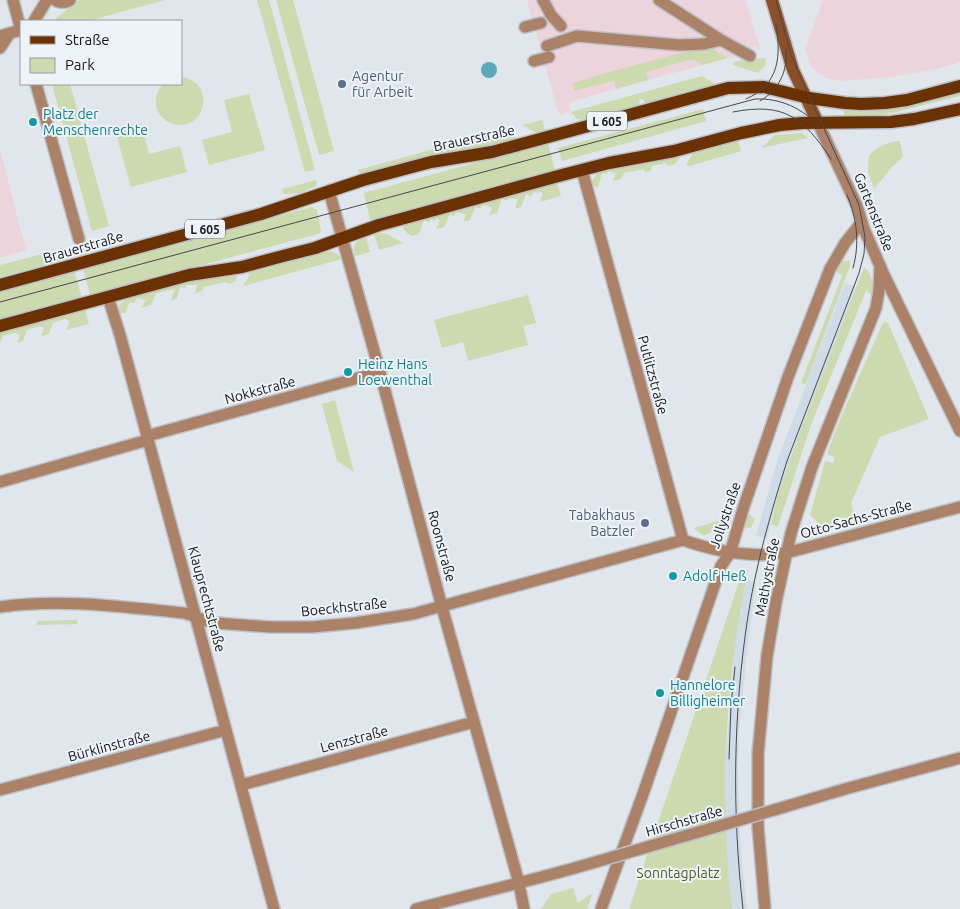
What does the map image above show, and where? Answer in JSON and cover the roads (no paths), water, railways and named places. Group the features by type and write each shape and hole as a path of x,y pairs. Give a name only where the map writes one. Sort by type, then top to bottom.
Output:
{"main road":[{"name":"Brauerstraße","path":"0,285 261,214 363,180 431,162 492,152 728,88 764,87 806,97 849,104 885,103 920,97 960,86"},
{"path":"0,326 189,276 242,266 315,248 379,225 582,170 674,151 752,130 780,125 891,122 960,109"}],"street":[{"path":"0,48 10,33 13,0"},
{"path":"35,20 47,0"},
{"path":"55,0 58,2 70,0"},
{"path":"543,0 551,15 561,26"},
{"path":"659,0 721,40 750,56"},
{"name":"Gartenstraße","path":"772,0 787,52 806,97 853,198 861,223 880,265 960,431"},
{"path":"526,27 541,23"},
{"path":"534,60 577,36 679,45 704,44 721,40"},
{"path":"36,85 79,239"},
{"name":"Putlitzstraße","path":"582,170 683,540"},
{"name":"Roonstraße","path":"329,191 519,883 524,909"},
{"name":"Jollystraße","path":"601,909 643,794 721,566 730,553 788,377 830,269 845,243 861,223"},
{"name":"Mathystraße","path":"765,909 758,827 758,754 767,656 776,602 791,532 814,460 876,308 880,265"},
{"name":"Klauprechtstraße","path":"108,297 148,438 274,909"},
{"name":"Nokkstraße","path":"0,482 380,372"},
{"name":"Otto-Sachs-Straße","path":"730,553 748,555 786,553 960,507"},
{"path":"683,540 705,548 730,553"},
{"name":"Boeckhstraße","path":"0,607 39,604 96,604 184,612 206,622 278,627 312,627 384,619 442,607 683,540"},
{"name":"Lenzstraße","path":"241,785 474,722"},
{"name":"Bürklinstraße","path":"0,790 226,730"},
{"name":"Hirschstraße","path":"416,909 599,861 960,758"}],"water":[{"path":"489,62 497,70 489,78 481,70"}],"tram line":[{"path":"743,909 737,836 736,763 739,689 751,597 764,538 787,461 859,273 864,254 865,237 859,205 798,72 790,52 776,0"},
{"path":"746,99 766,85 776,68 778,58 776,24"},
{"path":"760,101 767,97 781,79 784,72 786,49"},
{"path":"0,302 755,99 782,102 806,114 819,127"},
{"path":"733,112 766,109 779,111 791,116 811,133 831,159"},
{"path":"847,195 853,213 857,240 853,268"},
{"path":"729,759 731,705 735,667"}],"place":[{"name":"Agentur für Arbeit","path":"342,84"},
{"name":"Platz der Menschenrechte","path":"33,122"},
{"name":"Heinz Hans Loewenthal","path":"348,372"},
{"name":"Tabakhaus Batzler","path":"645,523"},
{"name":"Adolf Heß","path":"673,576"},
{"name":"Hannelore Billigheimer","path":"660,693"}],"park label":[{"name":"Sonntagplatz","path":"678,873"}]}
